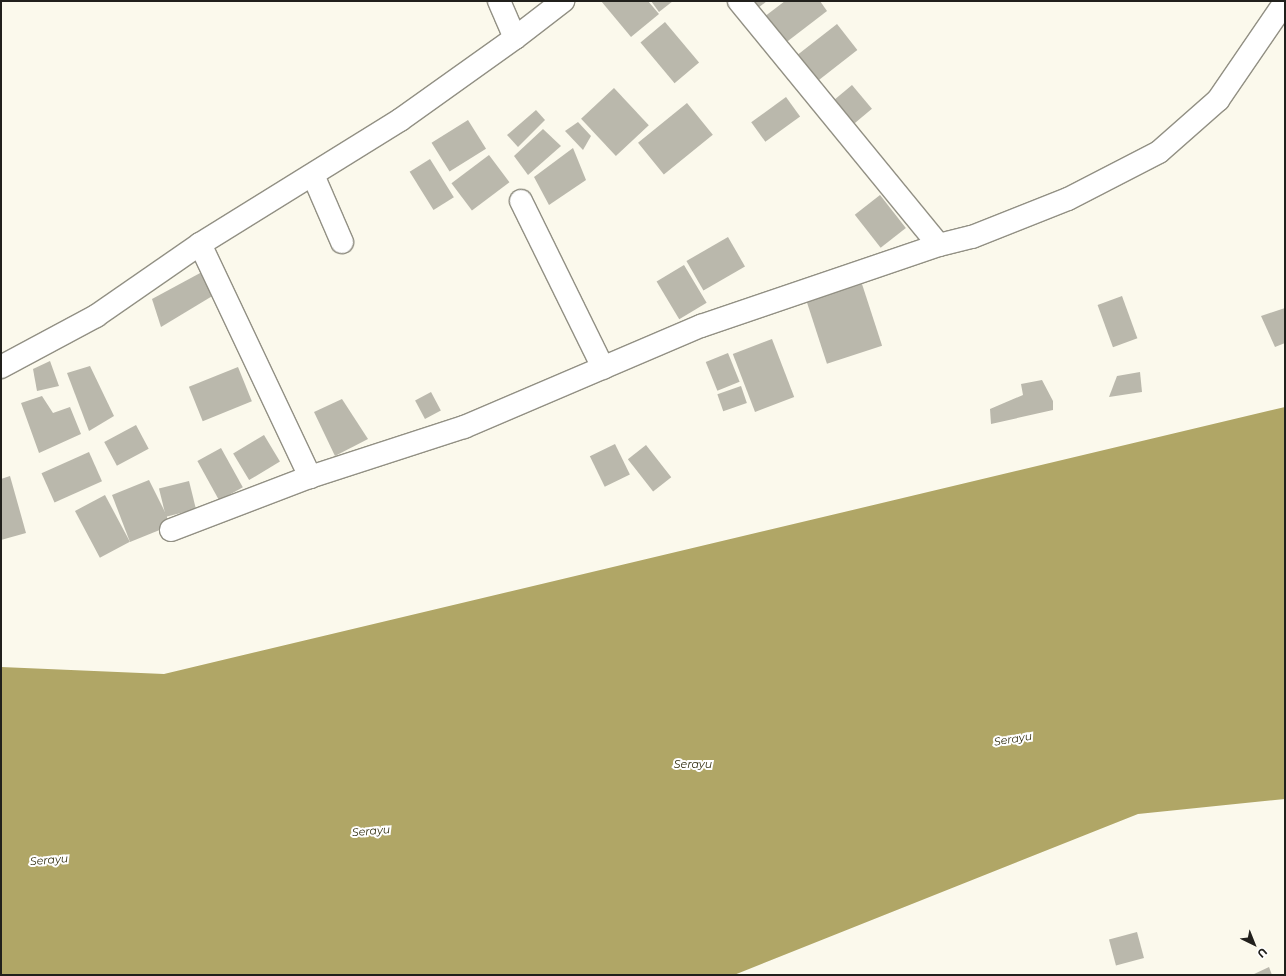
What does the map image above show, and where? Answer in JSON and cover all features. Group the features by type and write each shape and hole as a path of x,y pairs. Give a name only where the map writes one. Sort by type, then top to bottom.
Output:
{"street":[{"path":"500,1 515,38"},
{"path":"1,367 96,316 200,244 400,120 515,38 563,1"},
{"path":"739,1 939,245"},
{"path":"170,530 310,477 464,426 701,326 939,245 972,237 1068,199 1159,152 1218,100 1285,2"},
{"path":"313,175 342,242"},
{"path":"521,201 603,368"},
{"path":"200,244 310,477"}],"water":[{"name":"Serayu","path":"1285,407 1285,799 1138,814 734,975 1,975 1,667 164,674"}],"building":[{"path":"601,1 648,1 659,14 631,37"},
{"path":"651,1 673,1 659,12"},
{"path":"753,1 767,1 758,8"},
{"path":"785,1 820,1 827,11 784,44 764,17"},
{"path":"665,22 699,63 675,83 640,43"},
{"path":"837,24 857,50 815,83 794,57"},
{"path":"852,85 872,109 850,127 831,103"},
{"path":"614,88 649,125 616,156 581,119"},
{"path":"786,97 800,116 765,142 751,122"},
{"path":"687,103 713,135 664,175 638,143"},
{"path":"536,110 545,120 518,147 507,135"},
{"path":"468,120 486,149 450,172 432,143"},
{"path":"578,122 591,136 583,150 565,131"},
{"path":"543,129 561,146 528,175 514,156"},
{"path":"573,148 586,180 549,205 534,177"},
{"path":"489,155 509,182 472,210 451,183"},
{"path":"430,159 454,197 433,210 410,172"},
{"path":"880,195 906,228 881,248 855,215"},
{"path":"728,237 745,266 703,290 686,261"},
{"path":"684,265 707,303 679,319 657,281"},
{"path":"202,272 214,295 161,327 152,299"},
{"path":"862,284 882,346 827,364 807,302"},
{"path":"1122,296 1137,338 1113,347 1098,305"},
{"path":"1285,308 1285,343 1275,347 1261,316"},
{"path":"772,339 794,397 755,412 733,354"},
{"path":"728,353 740,382 717,391 706,362"},
{"path":"50,361 59,386 37,391 33,369"},
{"path":"90,366 114,416 89,431 67,373"},
{"path":"238,367 252,401 203,421 189,387"},
{"path":"1140,372 1142,392 1109,397 1117,376"},
{"path":"1042,380 1053,401 1053,410 991,424 990,409 1023,395 1021,384"},
{"path":"741,386 747,403 723,411 717,394"},
{"path":"431,392 441,411 425,419 415,400"},
{"path":"42,396 53,413 70,407 81,434 39,453 21,403"},
{"path":"342,399 368,439 335,456 314,412"},
{"path":"136,425 149,449 117,466 104,442"},
{"path":"264,435 280,462 249,480 233,454"},
{"path":"615,444 630,475 605,487 590,456"},
{"path":"646,445 671,477 653,491 628,459"},
{"path":"221,448 243,487 219,500 197,461"},
{"path":"89,452 102,481 55,502 41,473"},
{"path":"10,476 26,533 1,540 1,479"},
{"path":"149,480 167,516 167,527 130,542 112,495"},
{"path":"189,481 196,509 166,517 159,488"},
{"path":"105,495 130,542 100,558 75,511"},
{"path":"1137,932 1144,958 1116,966 1109,940"},
{"path":"1269,967 1272,975 1252,975"}]}
